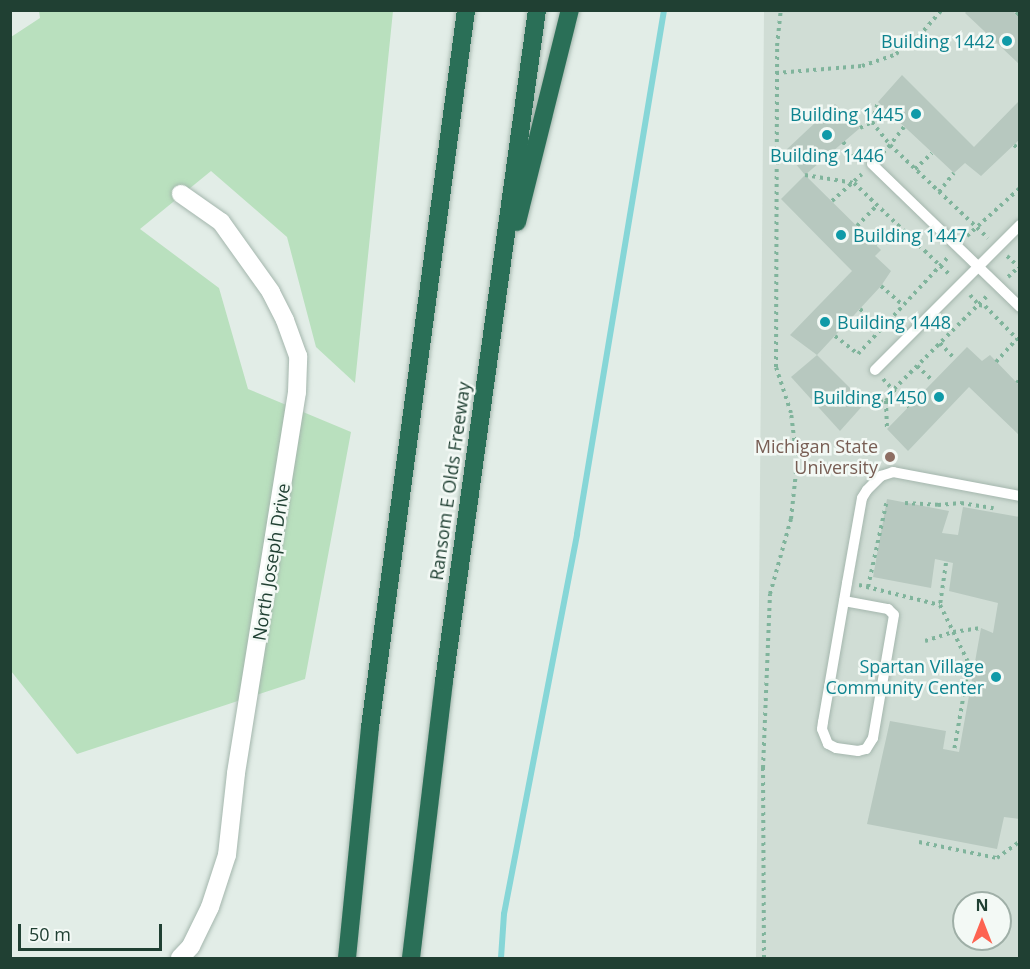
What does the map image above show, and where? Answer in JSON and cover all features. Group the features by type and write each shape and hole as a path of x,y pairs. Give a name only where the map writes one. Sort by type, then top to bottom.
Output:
{"highway":[{"path":"347,958 370,727 466,10"},
{"name":"Ransom E Olds Freeway","path":"411,958 444,681 537,10"},
{"path":"494,314 570,10"}],"street":[{"name":"North Joseph Drive","path":"180,958 191,946 210,907 226,855 297,392 298,356 271,292 221,222 181,194"}],"lane":[{"path":"872,164 1020,307"},
{"path":"874,370 1020,225"},
{"path":"844,601 888,609 894,615 873,738 866,749 858,751 836,748 828,744 822,729 847,583 862,498 881,476 898,472 1020,496"}],"path":[{"path":"764,958 763,758 770,594 791,519 796,463 791,413 776,367 776,73 781,10"},
{"path":"776,73 862,66 896,54 919,36 942,10"},
{"path":"860,128 872,122 878,102"},
{"path":"872,122 890,145 1019,267 894,389 886,401 887,429"},
{"path":"890,145 904,127"},
{"path":"843,142 859,161"},
{"path":"1014,145 1020,150"},
{"path":"915,169 932,153"},
{"path":"939,192 954,173"},
{"path":"805,175 854,183 979,305 985,306 1018,340 996,362"},
{"path":"835,336 858,354 958,245 1020,188"},
{"path":"857,226 877,205"},
{"path":"874,244 898,225"},
{"path":"881,286 904,306"},
{"path":"860,309 883,328"},
{"path":"940,343 955,359"},
{"path":"917,366 933,381"},
{"path":"894,389 909,407"},
{"path":"865,403 886,401"},
{"path":"868,587 887,500"},
{"path":"905,502 938,505 961,503 999,508"},
{"path":"946,563 940,605 969,664 954,751"},
{"path":"847,583 940,605"},
{"path":"925,641 953,632 981,628"},
{"path":"919,842 997,858 1020,841"}],"shaded area":[{"name":"Michigan State University","path":"764,11 1019,11 1019,958 756,958"}],"green space":[{"path":"39,11 393,11 355,383 316,347 287,237 211,171 140,229 219,288 248,389 351,432 305,679 77,754 11,671 11,37 40,18"}],"building":[{"name":"Building 1442","path":"968,10 1012,10 1020,18 1020,65 965,13"},
{"name":"Building 1445","path":"902,75 974,147 1020,100 1020,139 981,176 965,163 954,173 878,102"},
{"name":"Building 1446","path":"835,104 860,128 805,175 785,151"},
{"path":"805,175 881,250 875,256 891,271 881,286 817,355 790,335 852,271 781,199"},
{"name":"Building 1450","path":"967,347 982,361 990,355 1020,386 1020,436 969,387 908,451 887,429"},
{"path":"817,355 865,403 840,431 791,377"},
{"name":"Spartan Village Community Center","path":"887,499 949,511 942,533 958,535 963,507 1020,517 1020,819 1004,817 997,849 867,824 890,721 946,731 943,749 959,752 981,628 993,633 998,603 949,591 953,563 935,559 931,588 873,577"}],"waterway":[{"path":"501,958 504,914 577,534 664,10"}],"place":[{"name":"Building 1442","path":"1007,41"},
{"name":"Building 1445","path":"916,114"},
{"name":"Building 1446","path":"827,135"},
{"name":"Building 1447","path":"841,235"},
{"name":"Building 1448","path":"825,322"},
{"name":"Building 1450","path":"939,397"},
{"name":"Michigan State University","path":"890,457"},
{"name":"Spartan Village Community Center","path":"996,677"}]}
